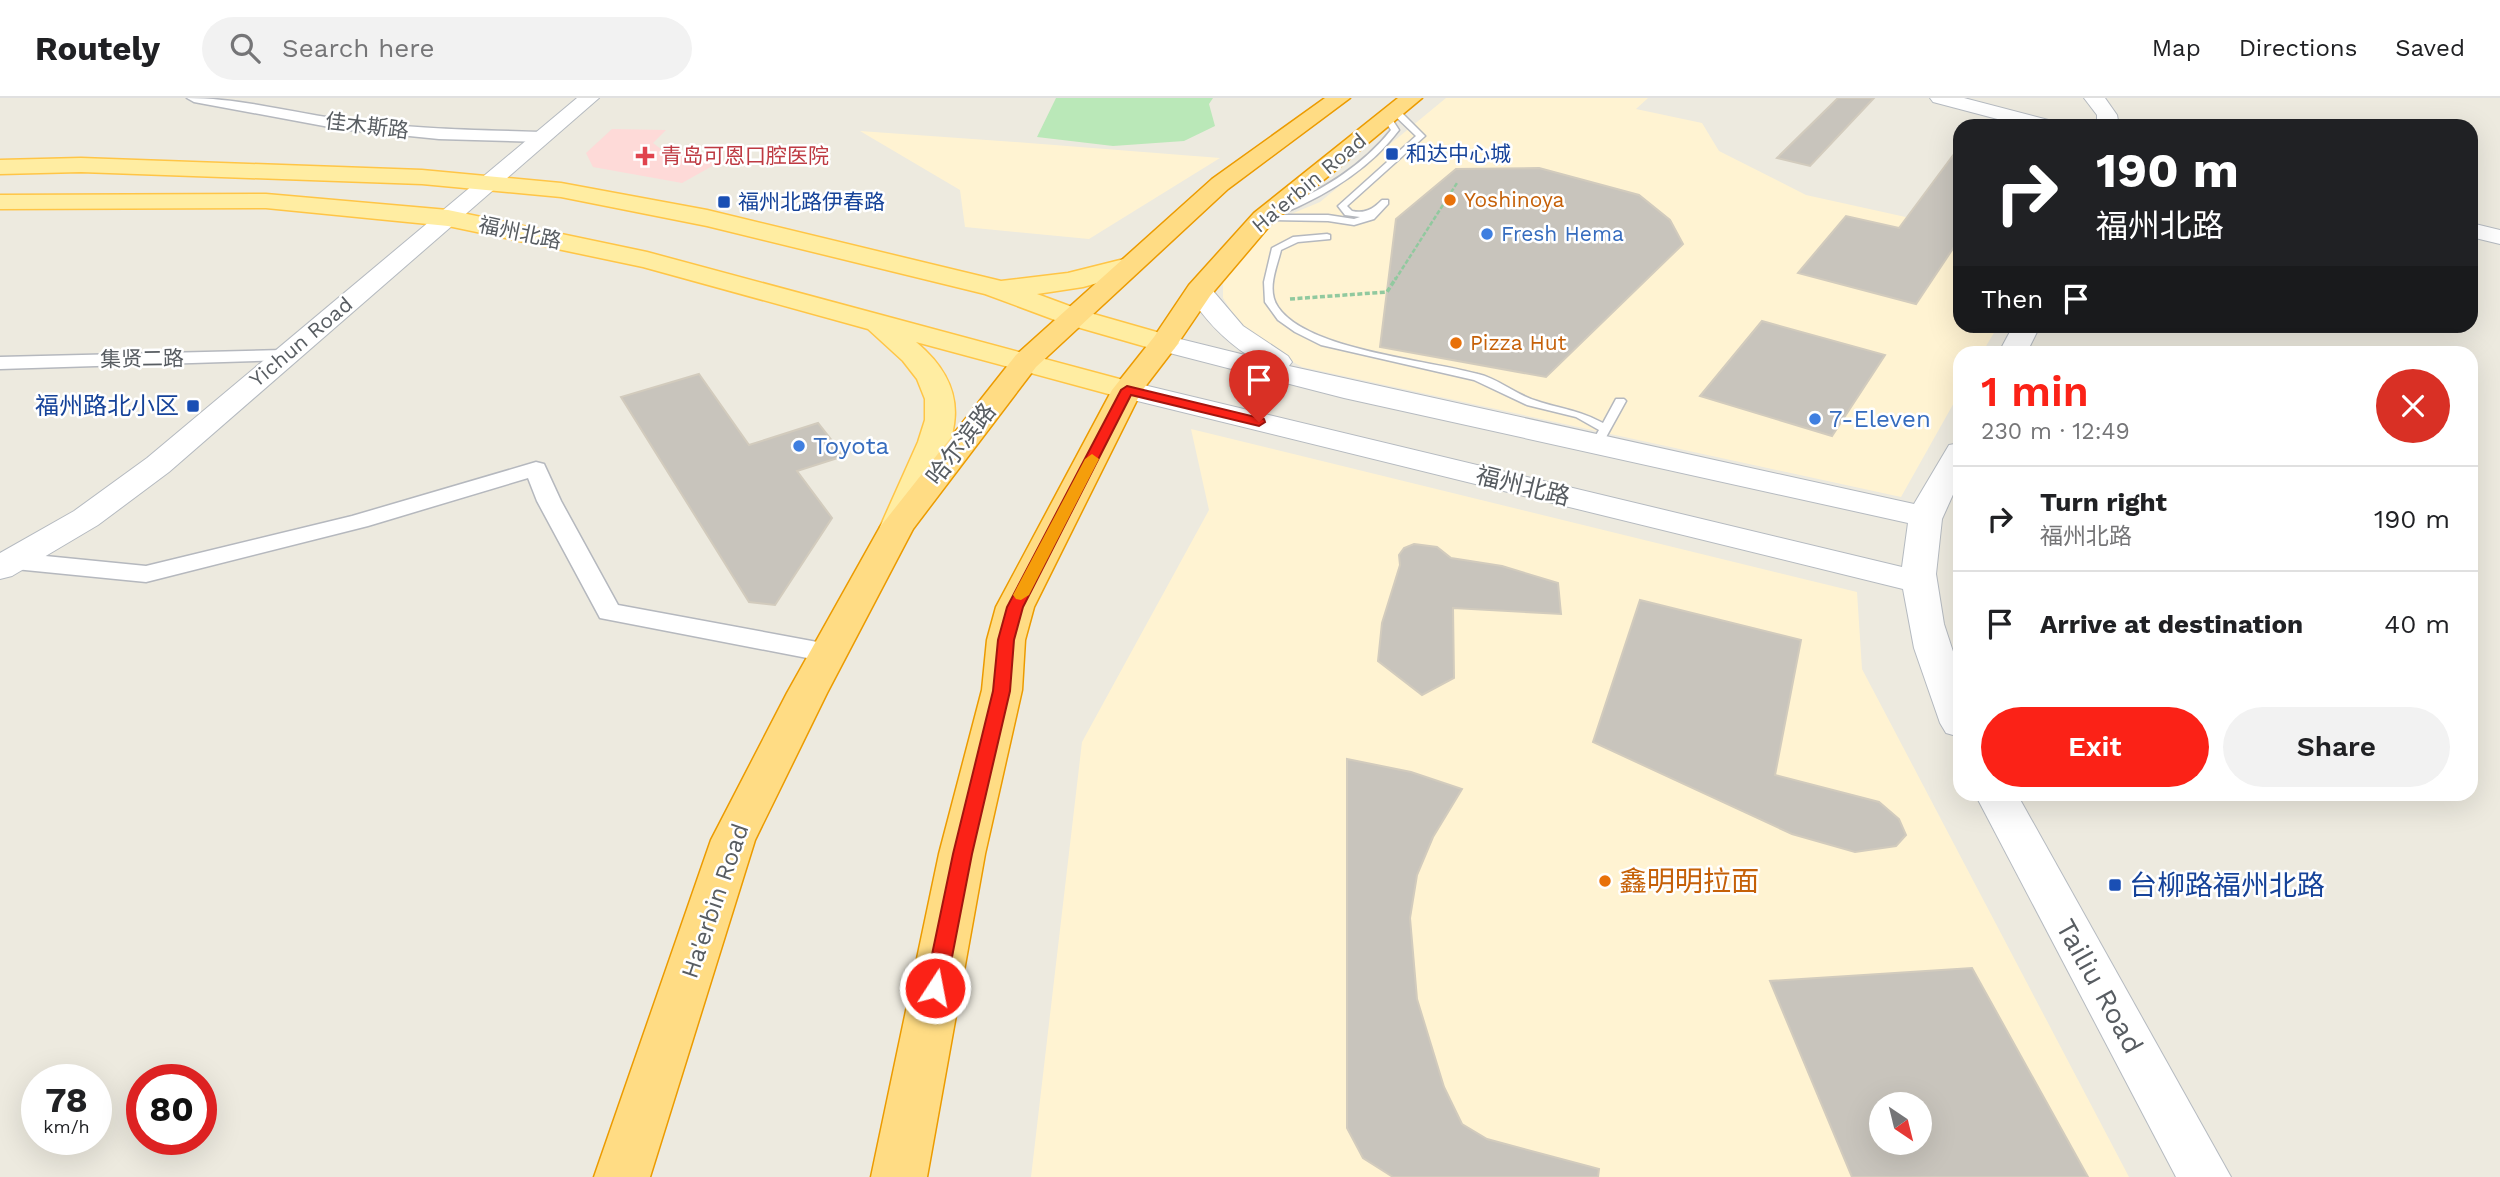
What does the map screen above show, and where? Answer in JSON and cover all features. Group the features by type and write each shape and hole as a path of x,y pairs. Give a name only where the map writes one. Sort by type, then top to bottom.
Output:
{"highway":[{"name":"Ha'erbin Road","path":"1073,317 1220,184 1339,98"},
{"name":"Ha'erbin Road","path":"1127,390 1164,343 1199,291 1263,218 1398,109"},
{"name":"哈尔滨路","path":"897,527 1026,361 1073,317"},
{"path":"899,1177 962,854 1002,691 1006,640 1015,607 1127,390"},
{"name":"Ha'erbin Road","path":"622,1177 733,840 828,653 897,527"}],"main road":[{"name":"福州北路","path":"0,166 80,164 422,177 561,190 707,218 994,288"},
{"name":"福州北路","path":"0,202 266,201 448,218 647,260 1127,390"},
{"path":"994,288 1038,287 1091,278 1128,266"},
{"path":"994,288 1073,317 1164,343"},
{"path":"875,322 912,350 931,373 941,393 943,412 936,438 911,487 897,527"}],"street":[{"name":"佳木斯路","path":"194,98 340,124 396,130 542,137"},
{"path":"246,108 287,98"},
{"name":"Yichun Road","path":"8,565 86,518 158,465 486,183 590,98"},
{"path":"1941,98 2022,119"},
{"path":"2094,98 2107,119"},
{"path":"2478,232 2500,237"},
{"path":"1199,291 1215,315 1247,343 1280,364 1343,389"},
{"path":"1164,343 1343,389 1601,437 1926,517"},
{"name":"集贤二路","path":"0,363 283,356"},
{"name":"福州北路","path":"1127,390 1918,582"},
{"path":"1953,465 1926,517 1918,582 1924,628 1953,705"},
{"path":"8,565 146,574 360,521 536,469 549,501 609,612 828,653"},
{"name":"Tailiu Road","path":"2000,801 2204,1177"}],"lane":[{"path":"1376,211 1351,215 1345,212 1342,206 1422,136 1398,109"},
{"path":"1263,218 1328,218 1354,222 1365,220 1385,202"},
{"path":"1327,237 1296,239 1277,248 1267,292 1269,300 1279,315 1304,333 1325,343 1478,377 1531,402 1580,415 1601,437 1620,401"}],"path":[{"path":"1269,300 1387,292 1457,183"}],"shaded area":[{"name":"和达中心城","path":"1446,98 1648,98 1636,109 1702,123 1719,151 1806,195 1953,227 1953,333 1994,333 1986,346 1953,346 1953,404 1901,497 1302,367 1248,337 1223,298 1223,273 1260,227 1320,202"},
{"name":"青岛可恩口腔医院","path":"612,129 666,130 653,143 661,149 723,160 682,183 593,167 586,153"},
{"path":"860,131 1220,158 1089,239 965,227 960,190"},
{"path":"1191,429 1857,592 1862,669 2129,1177 1031,1177 1082,742 1209,510"}],"green space":[{"path":"1056,98 1213,98 1209,104 1215,126 1184,141 1113,146 1037,137"}],"building":[{"path":"1838,98 1874,98 1810,166 1777,158"},
{"path":"1953,155 1953,248 1916,304 1798,273 1846,216 1899,228"},
{"path":"1539,168 1639,195 1670,220 1683,244 1546,377 1380,347 1396,219 1456,169"},
{"path":"1762,321 1885,355 1832,436 1700,396"},
{"path":"699,374 749,445 818,423 844,456 797,471 832,518 775,605 749,602 621,397"},
{"path":"1414,544 1437,547 1451,558 1502,566 1558,583 1561,614 1453,608 1454,678 1422,695 1378,661 1382,623 1400,565 1399,555 1404,548"},
{"path":"1640,600 1801,640 1775,775 1879,802 1899,819 1906,835 1896,846 1855,852 1792,834 1593,742"},
{"path":"1347,759 1411,772 1462,789 1433,837 1417,875 1410,918 1417,999 1444,1087 1462,1124 1487,1139 1599,1169 1598,1177 1393,1177 1363,1158 1347,1128"},
{"path":"1972,968 2088,1177 1852,1177 1770,981"}],"slow traffic":[{"path":"1021,595 1092,459"}],"place":[{"name":"和达中心城","path":"1392,154"},
{"name":"青岛可恩口腔医院","path":"645,156"},
{"name":"Yoshinoya","path":"1450,200"},
{"name":"福州北路伊春路","path":"724,202"},
{"name":"Fresh Hema","path":"1487,234"},
{"name":"Pizza Hut","path":"1456,343"},
{"name":"福州路北小区","path":"193,406"},
{"name":"7-Eleven","path":"1815,419"},
{"name":"Toyota","path":"799,446"},
{"name":"鑫明明拉面","path":"1605,881"},
{"name":"台柳路福州北路","path":"2115,885"}],"route":[{"path":"935,988 962,854 1002,691 1006,640 1015,607 1127,390 1259,422"}]}
